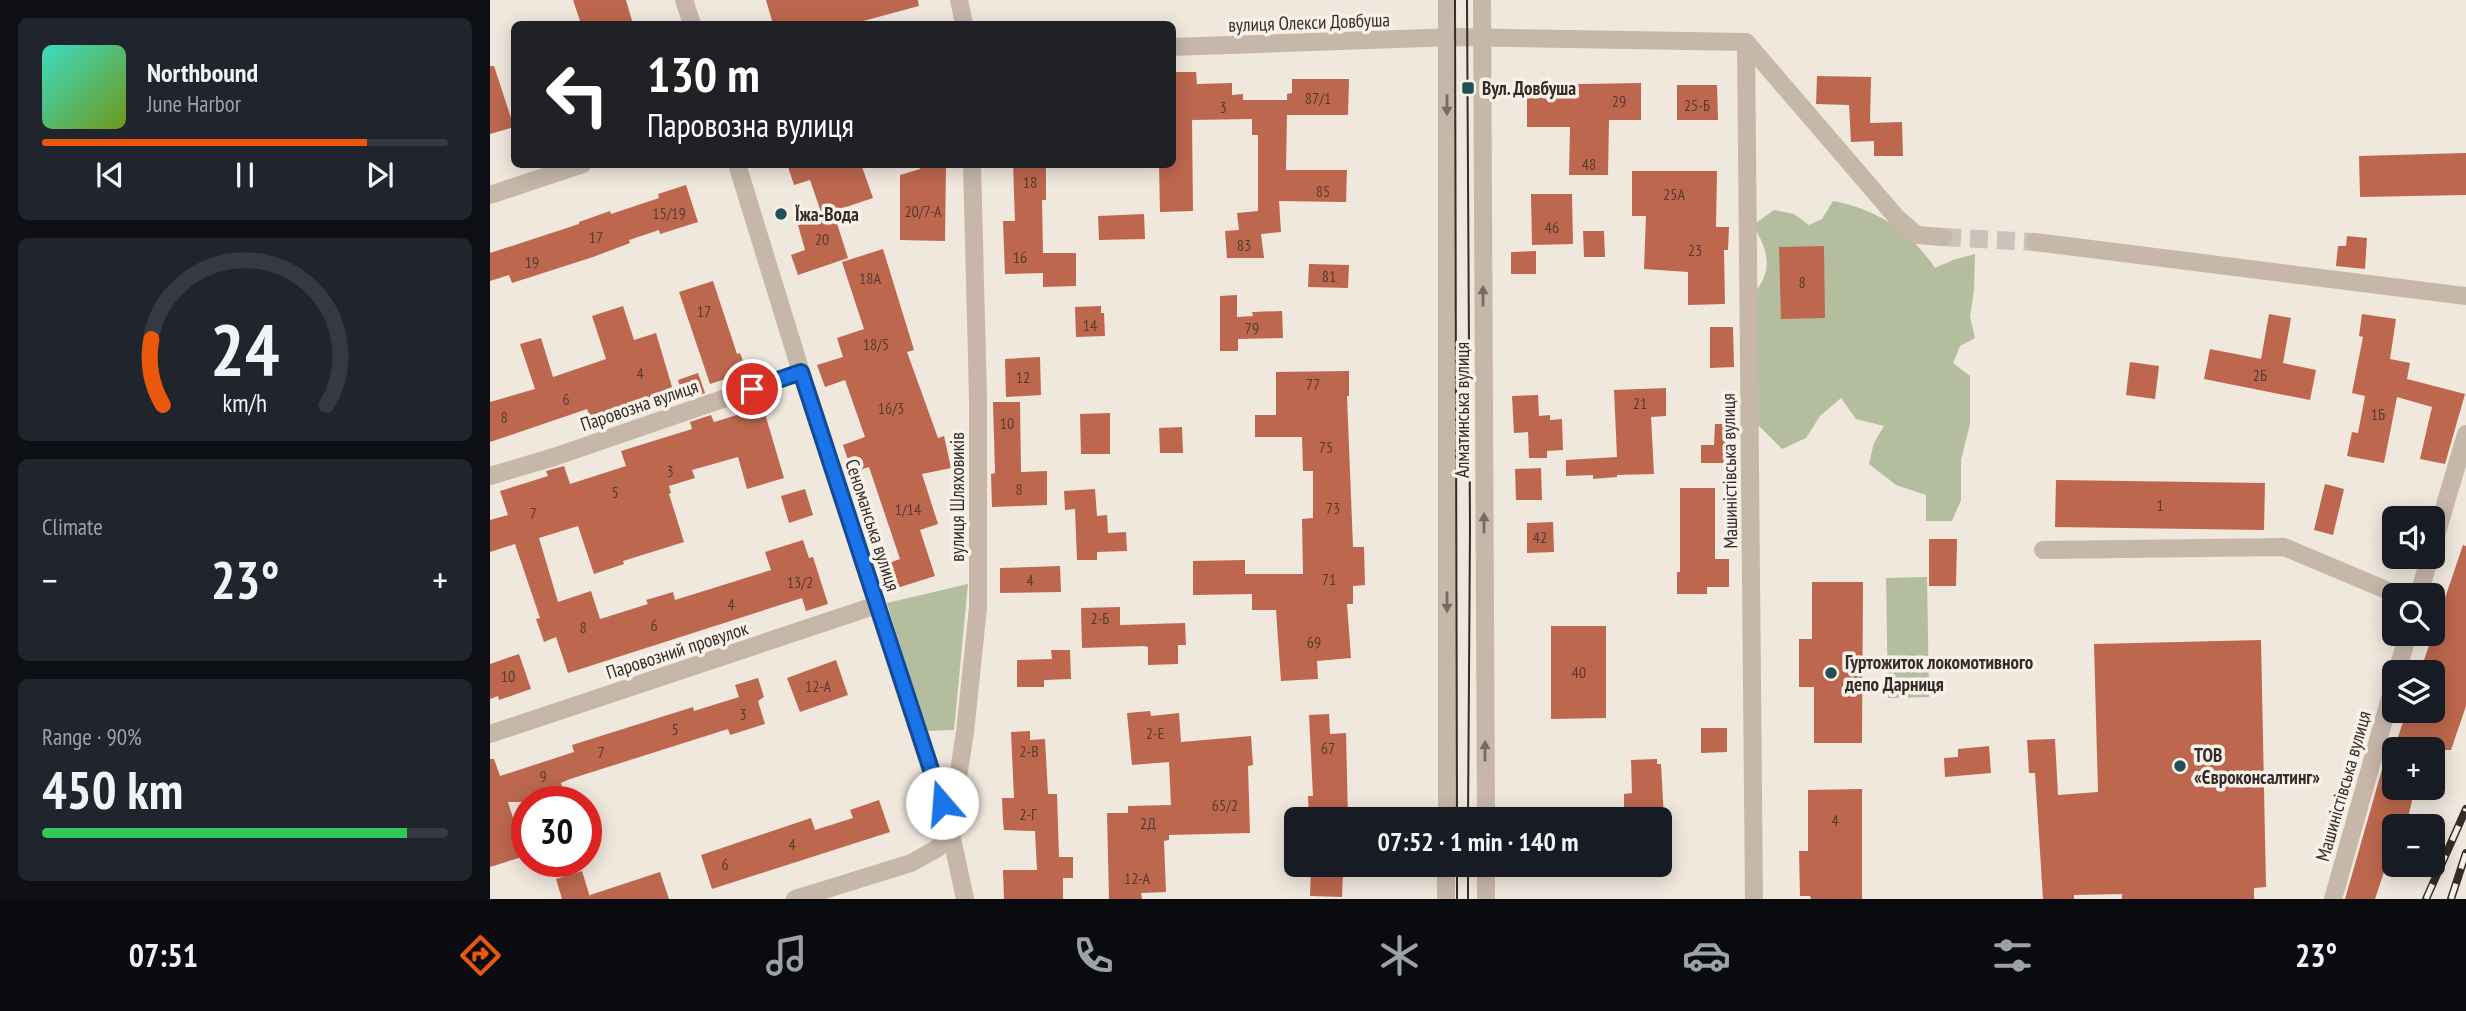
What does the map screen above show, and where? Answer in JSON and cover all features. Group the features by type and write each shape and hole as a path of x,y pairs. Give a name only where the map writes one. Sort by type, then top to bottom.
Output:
{"street":[{"path":"684,0 691,21"},
{"path":"959,0 963,21"},
{"name":"Алматинська вулиця","path":"1447,0 1447,807"},
{"name":"Алматинська вулиця","path":"1482,0 1486,807"},
{"name":"вулиця Олекси Довбуша","path":"1176,47 1447,37 1746,42"},
{"path":"1746,42 1898,219 1917,234 1943,237"},
{"name":"Машиністівська вулиця","path":"1746,42 1754,899"},
{"path":"490,195 571,168"},
{"name":"Сеноманська вулиця","path":"738,168 801,372 950,828 965,899"},
{"name":"вулиця Шляховиків","path":"950,828 965,732 978,608 978,398 972,168"},
{"path":"2035,242 2466,296"},
{"name":"Паровозна вулиця","path":"490,476 554,457 801,372"},
{"path":"2445,506 2466,435"},
{"path":"2043,550 2284,547 2382,588"},
{"name":"Паровозний провулок","path":"490,734 877,605"},
{"name":"Машиністівська вулиця","path":"2333,899 2383,723"},
{"path":"795,899 911,863 938,848 950,828"},
{"path":"1446,877 1446,899"},
{"path":"1486,877 1486,899"}],"green space":[{"path":"1833,201 1864,210 1891,224 1915,243 1935,268 1975,254 1970,317 1975,338 1960,346 1953,363 1970,376 1970,424 1961,460 1961,500 1952,521 1926,521 1926,495 1896,485 1869,464 1874,443 1884,426 1856,419 1841,398 1820,416 1806,438 1782,449 1757,424 1756,291 1767,266 1765,250 1753,225 1774,210 1794,214 1809,225 1822,219"},
{"path":"1927,577 1929,697 1888,698 1886,578"},
{"path":"968,584 954,730 926,731 887,603"}],"building":[{"path":"573,0 626,0 632,21 580,21"},
{"path":"766,0 918,0 919,6 863,21 772,21"},
{"path":"490,66 494,66 511,118 511,128 490,134"},
{"path":"1176,72 1196,72 1197,84 1232,83 1232,95 1243,94 1243,100 1287,100 1287,94 1292,93 1292,79 1349,79 1348,115 1287,113 1286,170 1347,170 1346,202 1279,201 1281,232 1261,234 1264,258 1227,258 1225,231 1239,230 1237,213 1258,211 1258,135 1252,135 1252,119 1192,120 1193,211 1160,212 1159,168 1176,168"},
{"path":"1817,76 1871,77 1870,123 1902,122 1903,156 1874,156 1874,141 1851,142 1849,105 1816,104"},
{"path":"1641,83 1641,120 1609,120 1608,175 1569,175 1570,127 1527,127 1527,85"},
{"path":"1677,85 1717,85 1718,120 1677,120"},
{"path":"2466,153 2466,195 2360,197 2359,156"},
{"path":"788,168 862,168 873,198 822,215 810,180 794,185"},
{"path":"946,168 945,241 900,240 900,175 920,169"},
{"path":"1013,168 1046,168 1046,200 1042,200 1043,253 1076,253 1076,286 1043,287 1043,273 1005,274 1003,221 1015,221"},
{"path":"1632,171 1717,171 1716,227 1729,227 1728,250 1724,250 1725,304 1688,305 1688,272 1644,269 1646,216 1632,216"},
{"path":"686,185 698,222 660,234 659,230 629,240 630,243 593,257 512,283 509,275 490,281 490,253 610,211 611,214 659,198 658,194"},
{"path":"1531,194 1572,194 1573,244 1532,245"},
{"path":"834,214 848,258 798,275 791,255 805,250 798,225"},
{"path":"1144,214 1145,239 1099,240 1098,216"},
{"path":"1583,231 1604,231 1605,257 1584,257"},
{"path":"2347,236 2367,238 2365,269 2336,266 2338,246 2346,246"},
{"path":"1824,246 1825,318 1781,319 1779,247"},
{"path":"883,249 914,350 907,352 938,438 944,436 951,468 922,474 938,524 920,530 935,576 897,588 889,563 900,559 869,467 852,472 843,445 865,437 845,380 825,387 817,365 843,357 837,338 864,329 842,262"},
{"path":"1536,251 1536,274 1511,274 1511,252"},
{"path":"1309,264 1349,265 1348,288 1308,287"},
{"path":"713,281 737,354 740,353 747,372 710,384 679,292"},
{"path":"1237,295 1237,317 1253,316 1252,312 1282,311 1283,338 1238,339 1238,351 1220,351 1220,296"},
{"path":"623,306 634,340 656,333 675,397 592,423 587,409 490,442 490,402 535,389 520,344 541,338 553,377 606,359 592,316"},
{"path":"1101,306 1105,336 1076,337 1075,307"},
{"path":"2269,314 2291,318 2283,363 2316,370 2310,400 2204,379 2210,349 2261,359"},
{"path":"2362,314 2396,319 2390,359 2410,363 2407,379 2465,394 2445,464 2420,459 2432,407 2397,397 2384,463 2347,456 2352,432 2358,433 2365,396 2352,393 2363,337 2359,336"},
{"path":"1710,327 1733,327 1734,367 1710,368"},
{"path":"1040,357 1041,395 1006,397 1005,359"},
{"path":"2130,362 2159,366 2155,399 2126,395"},
{"path":"1349,371 1347,396 1353,547 1364,547 1365,585 1353,586 1353,604 1347,604 1351,658 1317,661 1318,679 1281,681 1276,610 1252,610 1252,594 1193,595 1193,561 1245,560 1245,574 1303,574 1302,519 1313,518 1313,471 1303,471 1302,437 1255,437 1255,415 1276,415 1276,372"},
{"path":"698,373 705,393 684,400 678,380"},
{"path":"1666,388 1666,416 1651,417 1654,474 1593,479 1593,475 1566,476 1566,460 1617,457 1614,390"},
{"path":"1538,395 1539,416 1550,415 1550,420 1562,419 1563,450 1547,451 1547,458 1529,458 1528,432 1514,433 1512,396"},
{"path":"993,402 1020,402 1021,472 1047,471 1047,505 992,507 991,474 995,473"},
{"path":"763,407 784,478 747,489 738,457 692,470 695,478 669,486 684,542 623,561 624,564 594,574 578,526 539,538 558,602 591,591 600,619 648,604 646,600 673,592 675,600 771,570 765,552 803,540 809,558 813,557 828,604 806,611 802,598 568,673 556,637 544,642 536,619 540,618 515,544 490,552 490,520 508,515 500,491 548,476 546,471 564,466 570,484 626,466 621,451 692,429 690,422 711,415 714,422"},
{"path":"1110,413 1110,454 1081,454 1080,414"},
{"path":"1715,424 1735,424 1735,463 1701,463 1701,445 1714,445"},
{"path":"1182,427 1183,453 1160,453 1159,428"},
{"path":"1541,468 1542,500 1516,500 1515,469"},
{"path":"2056,480 2265,483 2264,530 2055,527"},
{"path":"2325,484 2344,489 2333,535 2314,530"},
{"path":"1680,488 1715,488 1715,559 1729,559 1729,587 1707,587 1707,594 1677,594 1677,572 1680,572"},
{"path":"805,489 813,515 789,523 781,496"},
{"path":"1095,489 1097,516 1107,515 1108,533 1126,532 1127,551 1097,552 1097,560 1077,560 1075,509 1065,510 1064,491"},
{"path":"1553,522 1554,552 1527,553 1527,523"},
{"path":"1929,539 1957,539 1956,586 1929,586"},
{"path":"2463,545 2466,546 2466,706 2451,750 2445,750 2445,737 2398,737 2403,723 2445,723 2445,660 2424,660 2429,646 2445,646 2445,598"},
{"path":"1060,566 1061,592 1000,593 1000,568"},
{"name":"Гуртожиток локомотивного депо Дарниця","path":"1812,582 1863,582 1862,743 1814,743 1814,687 1799,687 1799,639 1812,639"},
{"path":"1120,607 1120,625 1185,623 1186,645 1178,645 1178,664 1148,665 1148,647 1144,646 1082,648 1081,608"},
{"path":"1551,626 1606,626 1606,718 1551,719"},
{"name":"ТОВ «Євроконсалтинг»","path":"2261,640 2266,887 2254,888 2254,899 2122,899 2122,894 2043,899 2035,773 2029,773 2027,740 2055,739 2058,795 2098,792 2094,644"},
{"path":"1051,650 1070,650 1071,679 1044,680 1044,687 1017,687 1017,660 1052,659"},
{"path":"519,654 531,689 499,700 498,696 490,699 490,664"},
{"path":"836,660 848,695 800,712 787,678"},
{"path":"758,678 764,697 758,701 765,724 730,735 728,729 570,779 561,783 562,786 511,786 511,802 508,802 511,812 511,860 490,867 490,759 494,759 500,776 574,752 572,745 693,707 694,711 739,697 735,685"},
{"path":"1150,711 1151,716 1179,713 1181,742 1251,736 1253,765 1248,766 1250,833 1169,835 1169,840 1164,841 1166,892 1141,893 1142,899 1109,899 1107,813 1128,813 1128,806 1171,805 1169,762 1132,765 1127,713"},
{"path":"1329,714 1330,734 1346,733 1348,807 1308,807 1308,796 1313,796 1309,715"},
{"path":"1701,728 1727,728 1727,752 1701,753"},
{"path":"1030,731 1030,740 1045,739 1048,794 1057,794 1059,857 1073,857 1073,878 1063,878 1063,899 1004,899 1003,870 1037,870 1035,831 1004,830 1003,821 1002,798 1014,798 1011,732"},
{"path":"1989,746 1991,773 1945,777 1944,758 1958,757 1958,749"},
{"path":"1657,759 1657,764 1661,764 1663,807 1624,807 1624,794 1632,793 1631,760"},
{"path":"2382,770 2382,800 2412,800 2409,814 2382,814 2382,877 2375,899 2345,899"},
{"path":"1862,789 1862,899 1811,899 1810,896 1800,896 1799,851 1808,851 1808,790"},
{"path":"879,800 890,832 712,889 701,855 811,818 815,830 853,818 850,810"},
{"path":"660,872 669,899 562,899 556,879 584,877 590,897"},
{"path":"1311,877 1343,877 1342,897 1310,896"}],"tunnel":[{"path":"1943,237 2035,242"}],"tram line":[{"path":"1455,0 1457,807"},
{"path":"1467,0 1470,528 1468,807"},
{"path":"1457,877 1457,899"},
{"path":"1468,877 1468,899"}],"railway":[{"path":"2426,899 2466,809"},
{"path":"2451,899 2466,853"}],"place":[{"name":"Вул. Довбуша","path":"1468,88"},
{"name":"Їжа-Вода","path":"781,214"},
{"name":"Гуртожиток локомотивного депо Дарниця","path":"1831,673"},
{"name":"ТОВ «Євроконсалтинг»","path":"2180,766"}],"route":[{"path":"752,389 801,372 942,803"}]}
